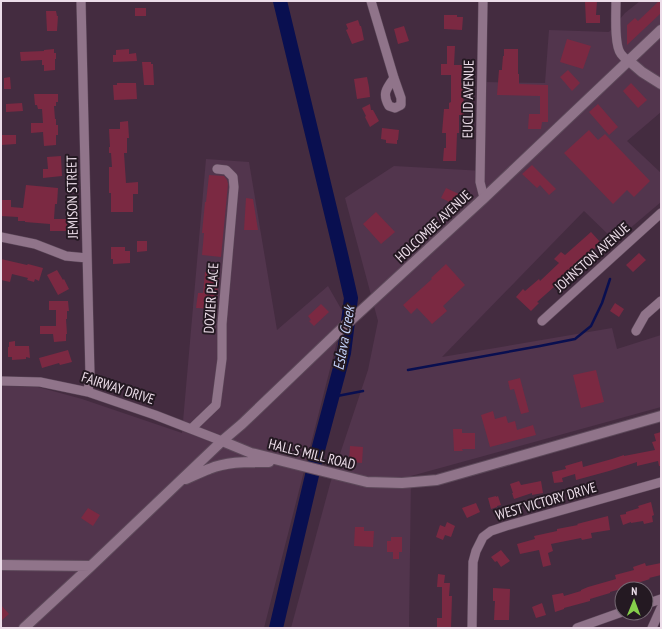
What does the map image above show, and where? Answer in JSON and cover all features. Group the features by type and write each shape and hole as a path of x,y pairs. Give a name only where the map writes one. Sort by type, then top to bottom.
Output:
{"street":[{"name":"JEMISON STREET","path":"81,1 90,375 88,392"},
{"path":"371,1 394,78"},
{"name":"EUCLID AVENUE","path":"483,1 480,182 484,198"},
{"path":"616,1 615,27 620,54 642,72 661,84"},
{"name":"HOLCOMBE AVENUE","path":"222,441 484,198 661,30"},
{"name":"DOZIER PLACE","path":"191,429 216,405 222,359 222,324 234,187 233,177 226,170 217,170"},
{"name":"JOHNSTON AVENUE","path":"542,321 661,213"},
{"path":"1,237 35,244 66,256 87,258"},
{"path":"636,331 645,315 661,301"},
{"name":"FAIRWAY DRIVE","path":"1,381 40,382 88,392 155,414 222,441"},
{"name":"HALLS MILL ROAD","path":"222,441 251,453 337,475 367,482 402,483 437,480 661,416"},
{"path":"24,628 222,441"},
{"path":"178,483 209,468 228,464 243,462 288,462"},
{"name":"WEST VICTORY DRIVE","path":"472,628 473,562 476,551 483,537 491,531 506,526 661,482"},
{"path":"1,564 91,566"},
{"path":"652,628 661,608"},
{"path":"577,628 614,615"}],"shaded area":[{"path":"640,1 661,1 661,112 627,141 661,173 661,202 615,241 584,211 442,357 612,328 617,349 661,335 661,407 411,476 409,628 291,628 330,484 368,370 378,321 345,198 394,166 484,171 484,82 545,83 549,30 609,32 625,13"},
{"path":"206,159 249,162 277,330 328,286 344,314 264,628 1,628 1,386 38,387 82,399 182,433"}],"building":[{"path":"585,1 597,1 596,15 600,15 600,23 586,23"},
{"path":"659,1 661,1 661,13 627,45 627,25 635,18 638,21"},
{"path":"135,8 146,8 146,16 135,16"},
{"path":"46,11 56,11 58,16 57,31 47,31"},
{"path":"444,15 457,15 457,17 463,17 462,30 444,29"},
{"path":"358,20 364,40 352,44 346,30 348,29 346,24"},
{"path":"404,26 409,41 398,44 394,29"},
{"path":"567,39 591,46 583,69 560,62"},
{"path":"447,46 455,46 454,65 462,65 461,83 463,83 464,115 459,115 456,161 443,161 444,148 446,148 446,133 442,133 444,109 449,109 449,103 451,102 451,75 441,75 441,64 447,64"},
{"path":"54,49 54,53 56,53 55,70 44,71 42,60 21,61 20,52"},
{"path":"129,49 129,54 136,53 137,61 113,62 113,55 116,55 116,50"},
{"path":"504,49 518,49 519,84 548,85 548,122 542,122 541,129 528,129 529,114 540,114 540,96 497,95 499,70 502,70"},
{"path":"142,62 151,62 151,64 153,64 154,85 144,85"},
{"path":"568,70 580,83 572,91 560,77"},
{"path":"10,77 11,89 4,89 4,78"},
{"path":"367,77 370,97 357,99 354,79"},
{"path":"117,83 136,83 137,99 114,100 113,85 117,85"},
{"path":"631,83 647,100 638,108 623,91"},
{"path":"34,94 58,94 58,102 56,102 56,106 54,106 56,125 58,125 56,145 44,146 43,132 31,133 31,123 43,123 42,109 38,109 37,105 35,105"},
{"path":"22,103 23,111 6,112 6,104"},
{"path":"370,104 371,110 373,110 379,121 370,127 362,108"},
{"path":"598,104 618,127 609,135 589,112"},
{"path":"128,121 129,138 127,138 127,153 124,153 126,183 138,182 138,194 133,194 133,212 111,212 109,167 112,167 111,153 109,153 109,129 120,129 120,122"},
{"path":"382,128 399,130 397,144 386,143 386,140 381,139"},
{"path":"589,130 598,140 605,134 650,181 634,197 627,190 613,204 564,153"},
{"path":"1,135 16,135 16,144 1,145"},
{"path":"61,156 62,176 43,178 43,169 48,169 47,157"},
{"path":"532,165 556,189 549,195 540,185 537,188 522,174"},
{"path":"209,175 224,176 228,184 221,257 202,255 204,233 202,233"},
{"path":"26,185 58,188 54,219 67,219 67,231 50,231 50,224 18,221 18,217 1,216 1,200 11,200 11,207 23,208"},
{"path":"446,188 459,194 454,204 441,198"},
{"path":"246,198 253,199 258,230 244,230"},
{"path":"376,212 395,232 381,244 363,224"},
{"path":"591,232 601,243 537,302 539,303 531,311 516,297 523,289 525,291 539,279 540,281 559,263 554,259 561,252 565,255"},
{"path":"137,241 147,241 147,251 137,252"},
{"path":"111,247 125,247 125,251 130,251 130,263 113,264 113,259 111,259"},
{"path":"639,253 646,260 633,272 626,265"},
{"path":"1,259 43,268 39,281 35,279 34,282 27,280 28,278 12,274 10,282 1,280"},
{"path":"446,264 465,285 443,306 447,311 432,324 417,308 411,314 403,305"},
{"path":"57,270 69,289 58,295 47,275"},
{"path":"205,272 219,274 216,309 196,308 198,293 203,293"},
{"path":"49,301 68,301 69,311 67,311 66,319 66,341 54,342 53,334 40,334 40,326 56,326 56,310 49,310"},
{"path":"615,303 624,309 619,317 610,311"},
{"path":"321,304 329,312 314,326 309,321 311,320 308,316"},
{"path":"15,341 15,346 29,346 30,358 26,357 26,359 12,360 12,357 8,357 9,342"},
{"path":"68,350 72,362 60,365 59,363 42,368 39,358"},
{"path":"596,370 604,402 581,408 573,375"},
{"path":"520,378 529,412 521,414 514,389 510,390 508,381"},
{"path":"493,411 495,419 506,416 508,423 515,421 517,430 533,425 536,435 490,447 481,415"},
{"path":"453,429 462,429 462,433 475,433 475,449 462,449 463,451 454,451"},
{"path":"661,432 661,466 659,466 658,461 637,466 637,462 576,480 575,474 562,478 563,482 554,483 552,472 566,469 565,466 582,461 583,467 624,455 655,450 652,442 656,441 654,434"},
{"path":"350,446 363,447 362,463 349,462"},
{"path":"519,481 521,485 541,481 543,493 532,495 532,493 514,499 510,484"},
{"path":"498,496 501,505 491,509 488,498"},
{"path":"651,502 654,515 652,516 653,522 644,524 643,521 631,522 623,525 620,515 626,514 626,512 639,508 638,506"},
{"path":"476,503 480,512 467,518 462,508"},
{"path":"88,508 100,515 93,526 81,518"},
{"path":"608,516 610,530 591,533 592,538 582,540 581,538 551,544 553,551 548,553 551,565 543,567 539,550 520,554 517,544 535,539 534,536"},
{"path":"447,522 455,526 451,537 445,535 443,540 436,537 440,525 445,527"},
{"path":"355,527 364,527 364,531 374,531 373,547 354,546"},
{"path":"391,537 402,537 402,552 399,552 399,559 393,559 393,552 387,552 387,541 391,541"},
{"path":"501,550 510,561 501,567 497,561 495,562 491,557"},
{"path":"645,563 646,566 661,563 661,575 644,581 614,581 614,591 610,593 555,612 552,595 563,593 564,596 616,579 615,575 634,570 633,567"},
{"path":"438,574 445,575 444,583 450,583 449,596 452,596 451,628 437,628 437,618 442,618 442,587 437,587"},
{"path":"493,588 510,589 509,620 494,620 495,601 493,601"},
{"path":"542,603 546,615 536,618 532,607"},
{"path":"1,605 9,614 1,621"}],"waterway":[{"name":"Eslava Creek","path":"276,628 317,454 344,353 351,298 280,1"},
{"path":"408,370 575,339 591,326 602,303 610,279"},
{"path":"332,397 363,391"}]}
